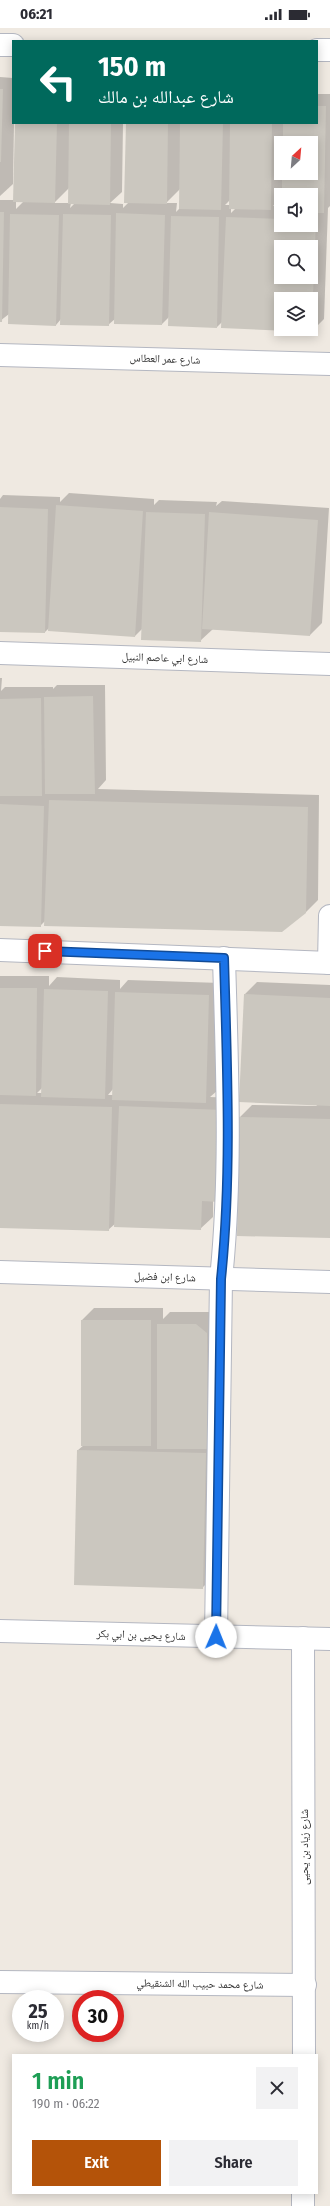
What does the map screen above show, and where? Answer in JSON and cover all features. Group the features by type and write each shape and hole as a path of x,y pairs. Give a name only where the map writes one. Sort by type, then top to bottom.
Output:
{"street":[{"path":"0,45 12,45"},
{"path":"318,50 330,50"},
{"name":"شارع عمر العطاس","path":"0,355 330,364"},
{"name":"شارع ابي عاصم النبيل","path":"0,653 330,664"},
{"path":"0,950 330,963 330,916"},
{"path":"216,1637 221,1279 226,1227 228,1097 224,958"},
{"name":"شارع ابن فضيل","path":"0,1272 330,1282"},
{"name":"شارع يحيى بن ابي بكر","path":"0,1630 330,1639"},
{"name":"شارع زياد بن يحيى","path":"303,1638 304,2054"},
{"name":"شارع محمد حبيب الله الشنقيطي","path":"0,1982 305,1985"},
{"path":"303,2194 303,2206"}],"building":[{"path":"0,89 3,89 1,162 0,162"},
{"path":"318,106 326,106 324,213 318,213 318,188 282,188 282,180 318,180 318,136 283,136 283,124 318,124"},
{"path":"15,124 57,124 55,203 13,202"},
{"path":"69,124 111,124 110,205 68,204"},
{"path":"126,124 168,124 167,204 124,203"},
{"path":"180,124 223,124 221,210 179,209"},
{"path":"230,124 272,124 271,210 229,209"},
{"path":"0,212 4,212 2,322 0,322"},
{"path":"116,213 165,215 162,325 114,324"},
{"path":"10,214 59,215 56,326 8,324"},
{"path":"63,214 111,215 109,326 60,325"},
{"path":"171,216 219,217 217,328 168,326"},
{"path":"226,217 274,219 274,232 316,232 315,240 274,240 274,284 314,284 313,292 274,292 274,330 221,328"},
{"path":"56,505 143,511 135,637 48,631"},
{"path":"0,507 48,509 45,633 0,632"},
{"path":"146,512 205,514 201,642 141,640"},
{"path":"209,512 318,520 310,636 202,629"},
{"path":"93,696 95,794 45,794 44,697"},
{"path":"41,698 42,796 0,796 0,699"},
{"path":"49,800 308,807 306,913 282,932 44,926"},
{"path":"0,804 44,806 41,927 0,926"},
{"path":"0,988 37,988 36,1096 0,1095"},
{"path":"44,989 108,991 105,1099 41,1097"},
{"path":"115,992 209,995 206,1103 112,1100"},
{"path":"244,994 330,998 330,1106 239,1102"},
{"path":"0,1104 112,1107 109,1231 0,1228"},
{"path":"119,1106 223,1110 219,1202 202,1201 201,1230 114,1227"},
{"path":"239,1117 330,1119 330,1238 237,1236"},
{"path":"81,1320 151,1320 151,1446 81,1446"},
{"path":"157,1324 196,1324 207,1333 208,1449 157,1449"},
{"path":"77,1450 206,1453 203,1589 74,1585"}],"route":[{"path":"45,951 224,958 228,1097 226,1227 221,1279 216,1637"}]}
